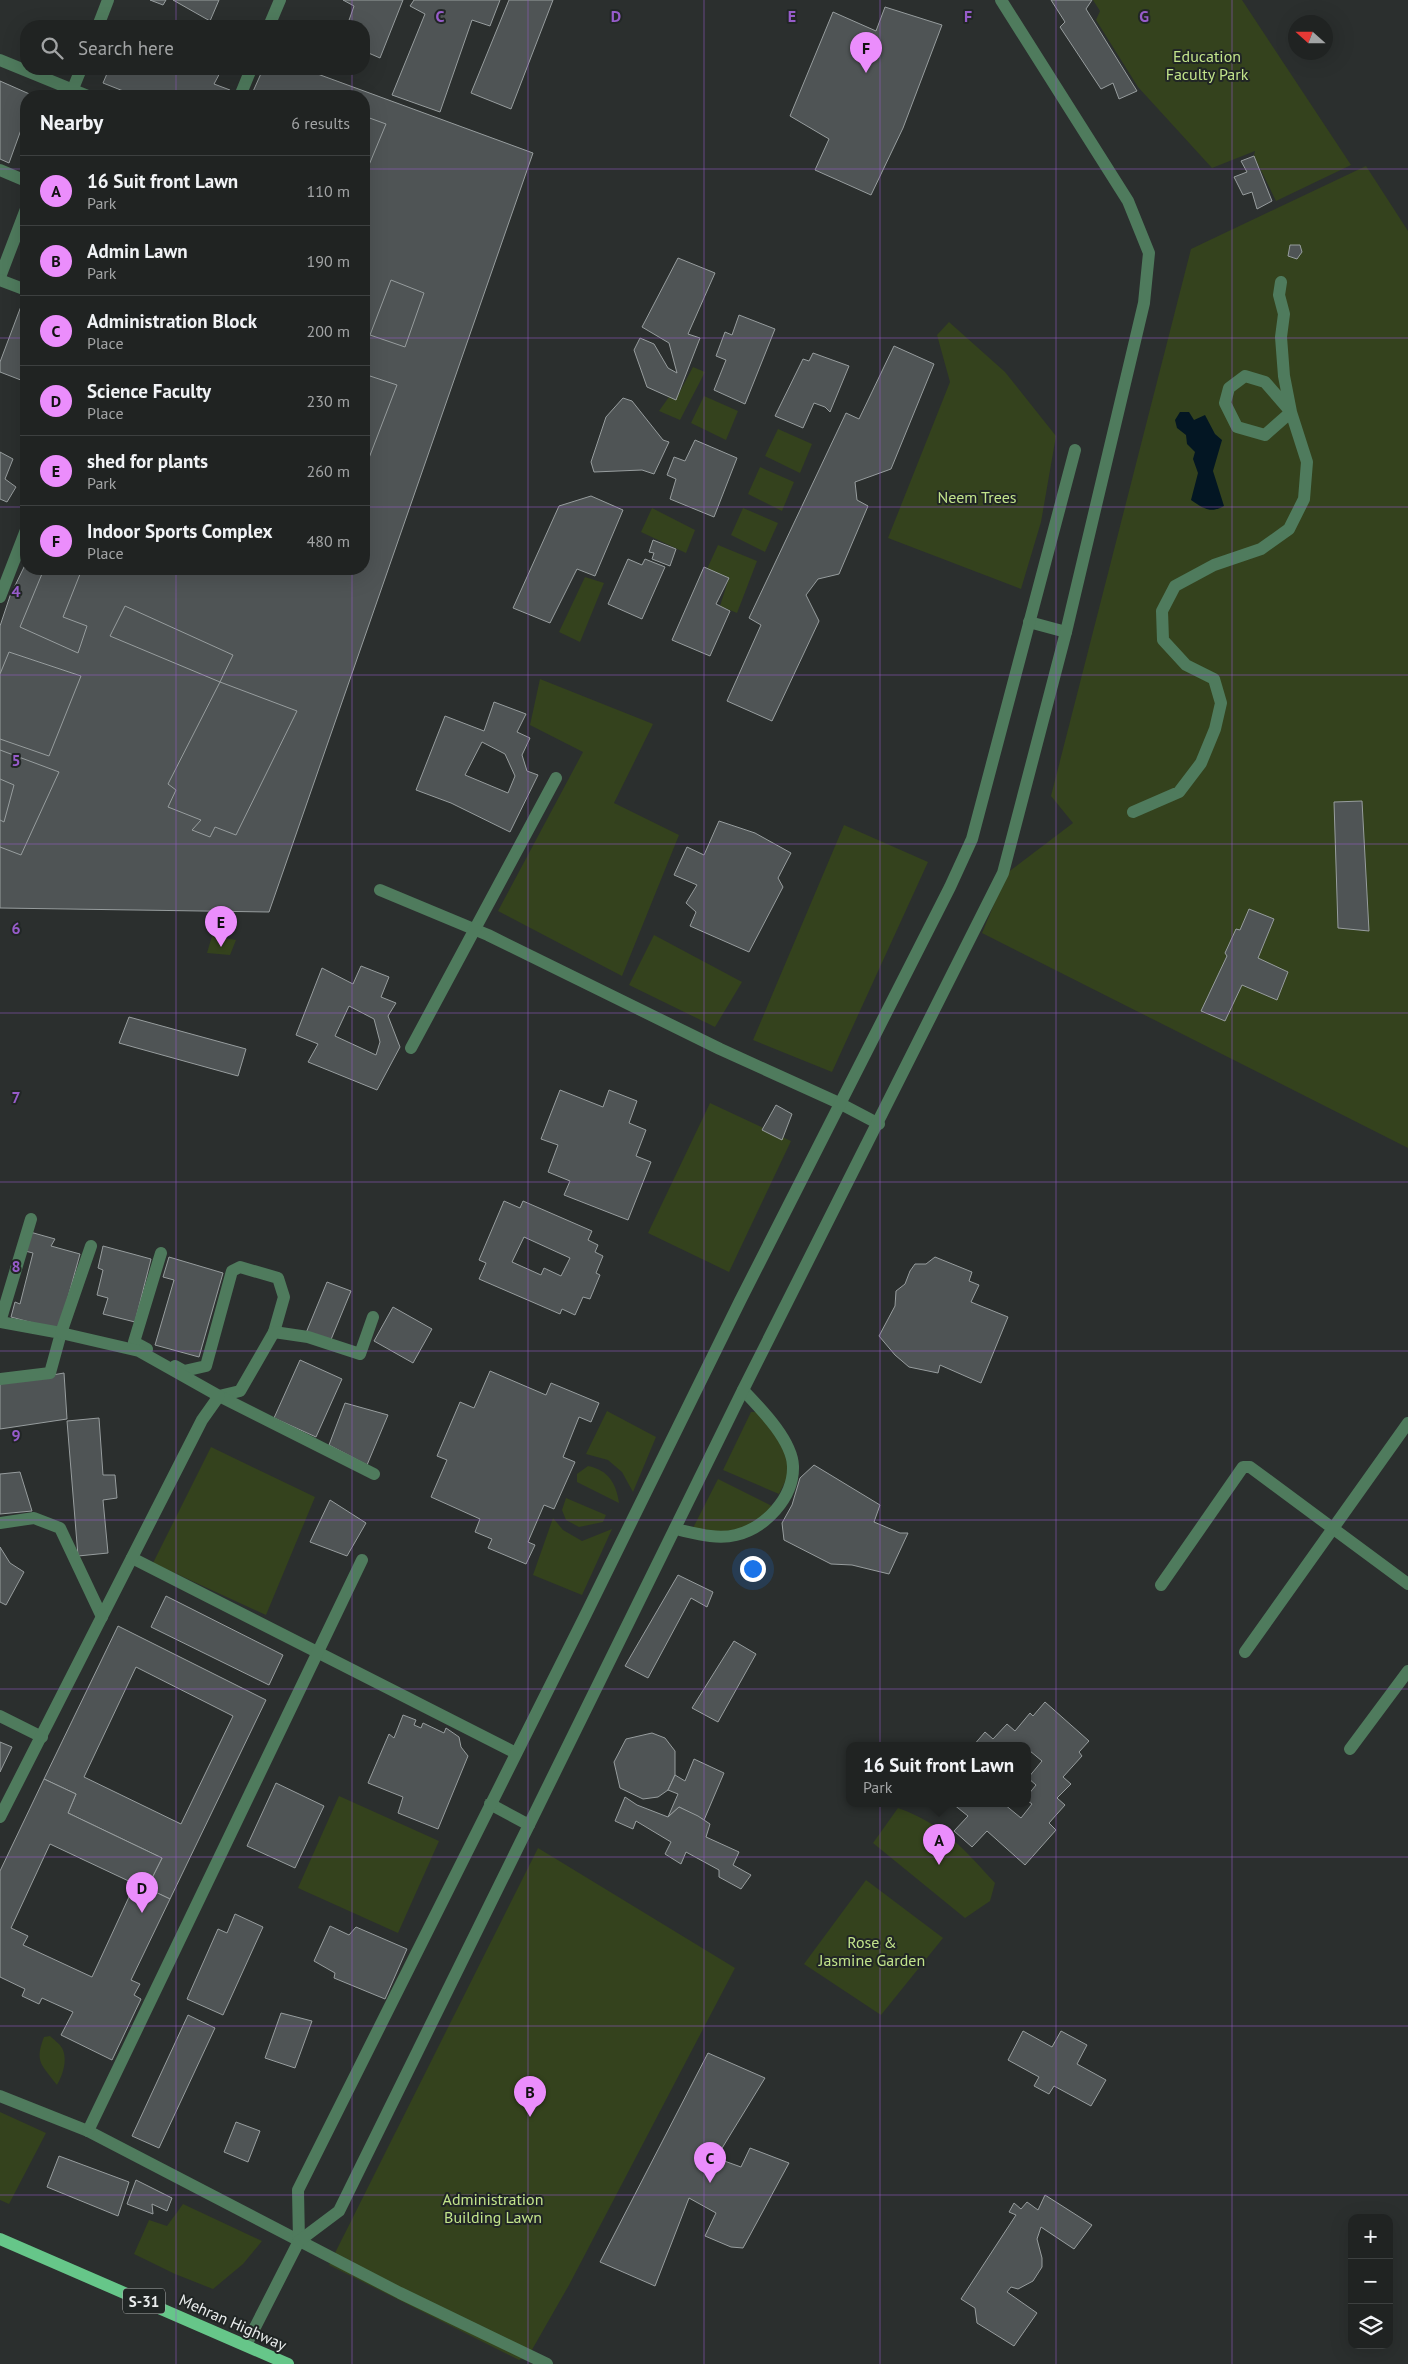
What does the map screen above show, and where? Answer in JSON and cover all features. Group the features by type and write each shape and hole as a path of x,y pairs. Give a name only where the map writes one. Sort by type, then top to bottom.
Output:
{"main road":[{"name":"Mehran Highway","path":"0,2240 288,2364"}],"street":[{"path":"100,20 108,0"},
{"path":"272,20 280,0"},
{"path":"246,2345 299,2241 339,2211 675,1528 879,1124 1003,873 1066,632 1144,303 1149,253 1128,201 1002,0"},
{"path":"0,60 20,69"},
{"path":"32,75 65,90"},
{"path":"72,90 78,75"},
{"path":"242,90 249,75"},
{"path":"0,170 20,178"},
{"path":"20,225 0,279 20,287"},
{"path":"1133,812 1179,792 1201,763 1215,729 1221,703 1214,679 1186,665 1163,640 1162,611 1174,586 1214,565 1261,549 1289,529 1304,499 1307,462 1291,412 1284,376 1281,338 1284,314 1279,295 1281,282"},
{"path":"1245,376 1265,382 1291,412 1265,434 1237,426 1225,402 1229,388 1245,376"},
{"path":"299,2241 298,2190 839,1102 920,948 972,839 1075,450"},
{"path":"0,597 20,545"},
{"path":"1029,622 1066,632"},
{"path":"412,1048 556,778"},
{"path":"380,890 474,929 720,1049 839,1102 879,1124"},
{"path":"31,1219 0,1322 61,1333 139,1351 219,1396 374,1474"},
{"path":"0,1379 50,1373 61,1333 91,1246"},
{"path":"0,1816 42,1737 202,1420 219,1396 240,1391 274,1332 284,1297 278,1278 240,1267 232,1271 206,1366 184,1371 134,1342 160,1253"},
{"path":"274,1332 308,1337 360,1354 372,1317"},
{"path":"675,1528 705,1536 736,1535 765,1520 778,1509 785,1496 793,1466 783,1438 744,1390"},
{"path":"1245,1652 1408,1423"},
{"path":"1161,1585 1243,1467 1250,1467 1408,1584"},
{"path":"0,1523 34,1518 60,1528 102,1617"},
{"path":"132,1558 516,1753"},
{"path":"88,2131 362,1560"},
{"path":"1350,1749 1408,1671"},
{"path":"0,1716 42,1737"},
{"path":"490,1804 529,1825"},
{"path":"0,2096 88,2131 299,2241 547,2364"}],"green space":[{"name":"Education Faculty Park","path":"1093,0 1242,0 1351,165 1276,201 1254,156 1255,151 1212,168 1138,87 1096,20 1100,11"},
{"path":"1366,166 1408,231 1408,1148 982,933 1007,873 1073,823 1051,796 1191,249"},
{"name":"Neem Trees","path":"949,322 1005,372 1056,436 1041,522 1021,589 888,538 950,382 937,335"},
{"path":"693,367 705,372 680,420 659,411 669,397 676,399"},
{"path":"704,396 738,411 726,440 691,423"},
{"path":"778,429 812,444 800,473 765,456"},
{"path":"760,467 794,482 782,511 748,494"},
{"path":"652,508 695,530 686,553 641,532"},
{"path":"743,508 778,523 765,552 731,535"},
{"path":"718,545 757,561 737,613 720,606 729,578 707,569"},
{"path":"585,577 604,583 580,642 559,632"},
{"path":"540,679 653,724 614,803 679,835 622,976 498,911 583,752 530,725"},
{"path":"844,825 928,862 832,1072 753,1040"},
{"path":"654,935 742,982 715,1027 629,985"},
{"path":"212,936 236,940 230,955 207,953"},
{"path":"710,1103 791,1141 729,1272 648,1233"},
{"path":"607,1411 656,1437 633,1492 622,1472 608,1460 586,1454"},
{"path":"751,1412 763,1412 793,1466 779,1494 723,1470"},
{"path":"211,1447 315,1497 266,1615 153,1563"},
{"path":"588,1466 601,1471 610,1478 616,1489 619,1503 577,1482 577,1474"},
{"path":"718,1479 778,1509 736,1535 693,1528"},
{"path":"566,1498 606,1515 603,1522 579,1527 566,1520 562,1510"},
{"path":"553,1518 563,1530 582,1541 612,1529 582,1595 533,1575"},
{"path":"339,1796 439,1841 398,1933 298,1888"},
{"path":"898,1808 914,1814 940,1830 973,1859 995,1883 990,1901 965,1918 873,1843"},
{"name":"Administration Building Lawn","path":"538,1848 735,1968 569,2285 529,2355 519,2360 329,2265"},
{"name":"Rose & Jasmine Garden","path":"866,1880 943,1938 881,2015 804,1964"},
{"path":"50,2036 61,2046 65,2057 63,2072 57,2085 44,2068 40,2058 44,2037"},
{"path":"0,2112 46,2133 9,2204 0,2200"},
{"path":"183,2204 262,2241 243,2264 213,2289 175,2274 134,2254 149,2220 167,2226"}],"water":[{"path":"1180,412 1189,412 1194,420 1205,415 1215,434 1222,440 1213,471 1224,506 1215,510 1207,509 1191,500 1198,473 1193,459 1195,452 1187,444 1186,435 1177,428 1175,420"}],"building":[{"path":"150,0 166,0 163,5"},
{"path":"173,0 219,0 210,20"},
{"path":"343,0 403,0 380,58 370,54 370,20 349,20 354,6"},
{"path":"414,0 500,0 490,26 472,20 440,112 392,95 425,14 410,6"},
{"path":"509,0 553,0 511,109 471,93"},
{"path":"1051,0 1092,0 1086,9 1137,91 1119,99 1113,83 1101,89 1060,27 1065,22"},
{"path":"885,7 942,25 903,128 871,195 815,170 829,139 790,116 833,12 876,31"},
{"path":"106,75 219,75 214,84 230,90 121,90 103,83"},
{"path":"260,75 320,75 361,90 254,90"},
{"path":"0,81 20,90 20,133 9,163 0,159"},
{"path":"370,93 533,153 269,912 0,908 0,626 10,596 20,575 370,575"},
{"path":"370,118 386,124 370,163"},
{"path":"1254,156 1272,201 1257,209 1252,192 1243,195 1234,177 1247,172 1241,161"},
{"path":"1290,245 1300,245 1302,252 1297,259 1288,256"},
{"path":"678,258 715,273 688,334 700,338 676,400 647,387 634,350 640,338 654,344 668,368 677,373 669,343 642,327"},
{"path":"391,280 424,293 405,347 370,335"},
{"path":"20,309 20,380 0,372 0,362"},
{"path":"739,315 775,329 745,404 714,390 726,360 716,356 725,332 732,335"},
{"path":"894,346 934,364 891,469 855,482 857,500 868,506 839,574 818,579 806,595 819,621 772,721 727,701 761,625 749,618 846,413 859,419"},
{"path":"813,353 849,366 830,412 825,407 814,403 803,428 775,416 803,359 809,361"},
{"path":"370,376 397,385 370,455"},
{"path":"623,398 632,401 663,440 669,442 654,474 642,470 594,472 591,462 606,417"},
{"path":"695,440 737,458 714,517 670,499 676,479 667,475 674,457 685,461"},
{"path":"0,452 13,459 5,479 16,487 7,502 0,499"},
{"path":"591,496 623,510 595,576 577,569 550,623 513,608 559,506"},
{"path":"653,540 676,549 670,566 652,559 654,553 649,552"},
{"path":"628,559 642,565 645,559 665,567 642,619 608,604"},
{"path":"704,567 729,578 716,604 730,611 710,656 672,640"},
{"path":"42,575 80,575 63,617 87,626 78,653 20,627"},
{"path":"125,606 233,655 220,682 110,636"},
{"path":"9,652 81,676 49,756 0,739 0,674"},
{"path":"220,682 297,711 236,835 215,827 210,837 192,830 201,820 168,807 176,790 168,784"},
{"path":"494,702 526,714 517,732 530,738 522,755 527,771 538,775 510,832 451,803 416,790 445,716 484,731","holes":["482,742 505,754 515,776 508,793 465,775"]},
{"path":"0,750 59,772 21,855 0,847 0,820 4,822 14,785 0,779"},
{"path":"1362,801 1369,931 1338,928 1334,802"},
{"path":"719,821 755,833 791,853 778,878 783,887 749,952 690,926 696,912 686,903 697,885 674,875 687,847 704,855"},
{"path":"1249,909 1274,919 1258,958 1288,972 1277,1000 1242,985 1225,1021 1201,1011 1227,956 1225,953 1236,929 1240,930"},
{"path":"361,966 389,977 381,997 396,1003 388,1016 400,1047 377,1090 308,1062 318,1044 296,1035 322,968 353,984","holes":["349,1006 374,1019 380,1042 376,1055 335,1036"]},
{"path":"129,1017 246,1049 238,1076 119,1043"},
{"path":"560,1090 603,1107 609,1090 637,1101 629,1123 646,1130 636,1156 651,1162 628,1220 564,1195 570,1181 548,1172 558,1145 541,1139"},
{"path":"776,1105 792,1114 782,1140 762,1130"},
{"path":"504,1201 520,1208 523,1201 592,1231 588,1240 598,1245 595,1252 603,1256 596,1273 600,1275 590,1299 583,1297 575,1315 562,1309 560,1314 479,1279 486,1263 479,1260","holes":["524,1237 570,1258 561,1276 544,1268 541,1275 512,1262"]},
{"path":"30,1232 55,1239 51,1246 80,1254 59,1330 11,1317 15,1302 20,1304 33,1253 25,1251"},
{"path":"103,1246 151,1259 135,1322 103,1314 108,1298 97,1295 103,1270 98,1268"},
{"path":"169,1257 223,1273 199,1357 155,1345 174,1280 163,1277"},
{"path":"935,1257 972,1272 969,1281 979,1285 971,1302 1008,1317 981,1383 940,1365 938,1373 909,1367 895,1355 879,1336 895,1306 896,1291 905,1284 910,1271 915,1264 926,1264"},
{"path":"327,1282 351,1291 330,1342 306,1333"},
{"path":"393,1307 432,1329 413,1363 374,1341"},
{"path":"300,1360 342,1379 316,1437 274,1418"},
{"path":"490,1371 546,1395 551,1383 599,1403 591,1422 579,1417 563,1457 575,1462 554,1509 544,1505 528,1542 535,1545 526,1564 488,1548 492,1539 475,1532 480,1519 431,1497 447,1460 437,1456 460,1402 474,1408"},
{"path":"64,1373 67,1419 0,1429 0,1384"},
{"path":"345,1403 388,1415 367,1465 329,1445"},
{"path":"99,1418 103,1475 115,1475 117,1498 103,1500 108,1553 78,1556 67,1421"},
{"path":"814,1465 880,1505 874,1522 900,1533 908,1533 889,1574 852,1565 831,1564 784,1540 782,1523 792,1505 800,1478"},
{"path":"20,1472 32,1511 0,1514 0,1474"},
{"path":"330,1500 366,1523 347,1556 310,1542"},
{"path":"0,1547 10,1563 24,1572 6,1605 0,1602"},
{"path":"678,1575 713,1592 707,1607 691,1598 648,1678 625,1666"},
{"path":"166,1596 283,1655 269,1685 151,1627"},
{"path":"118,1626 266,1700 170,1899 147,1888 162,1858 68,1813 76,1794 44,1779","holes":["136,1667 233,1716 181,1824 84,1777"]},
{"path":"734,1641 756,1654 718,1722 692,1708"},
{"path":"1045,1702 1089,1741 1079,1752 1082,1756 1063,1777 1071,1784 1057,1798 1065,1805 1049,1823 1056,1830 1025,1865 987,1831 972,1847 954,1831 968,1816 957,1807 1008,1807 1021,1818 1031,1807 1031,1791 1036,1785 1031,1781 1031,1774 1042,1761 1031,1752 1031,1742 976,1742 985,1732 993,1739 1007,1724 1015,1731 1030,1713 1033,1716"},
{"path":"403,1715 416,1720 414,1725 421,1728 423,1723 444,1733 446,1728 459,1737 461,1747 468,1756 438,1829 398,1813 403,1797 368,1783 389,1734 394,1738"},
{"path":"652,1733 665,1738 675,1751 675,1775 668,1790 658,1797 643,1799 620,1788 614,1762 626,1739"},
{"path":"0,1742 12,1747 0,1772"},
{"path":"694,1759 724,1773 704,1820 679,1807 668,1817 678,1794 668,1790 675,1775 685,1781"},
{"path":"44,1779 76,1794 68,1813 162,1858 147,1888 170,1899 131,1980 140,1984 134,1995 141,1999 112,2060 61,2035 73,2012 42,1998 39,2004 22,1996 25,1989 0,1977 0,1871","holes":["50,1844 135,1884 92,1977 23,1945 28,1936 11,1928"]},
{"path":"276,1783 324,1806 295,1868 247,1846"},
{"path":"625,1797 637,1805 668,1817 679,1807 698,1816 710,1824 706,1837 739,1852 733,1865 751,1875 741,1889 719,1877 719,1870 686,1852 681,1864 665,1854 671,1842 636,1821 633,1829 615,1821"},
{"path":"235,1914 263,1927 223,2015 187,1999 218,1929 227,1933"},
{"path":"330,1926 349,1935 356,1927 407,1949 385,1999 334,1978 335,1973 314,1961"},
{"path":"281,2013 312,2021 295,2068 265,2058"},
{"path":"188,2015 215,2028 159,2148 132,2136"},
{"path":"1023,2031 1052,2047 1061,2031 1087,2045 1077,2064 1106,2080 1091,2106 1054,2086 1049,2094 1034,2086 1039,2077 1008,2060"},
{"path":"708,2053 765,2078 716,2158 741,2167 750,2148 789,2163 743,2248 731,2247 705,2236 716,2213 689,2198 655,2286 600,2262"},
{"path":"236,2122 260,2131 248,2162 224,2152"},
{"path":"59,2156 129,2182 118,2216 47,2187"},
{"path":"136,2180 172,2198 167,2211 152,2204 153,2214 127,2204"},
{"path":"1045,2195 1092,2225 1074,2249 1041,2227 1037,2239 1042,2258 1042,2267 1033,2281 1018,2289 1011,2287 1007,2292 1037,2313 1014,2346 977,2323 975,2308 961,2299 1016,2215 1009,2212 1014,2203 1021,2209 1027,2202 1038,2210"}],"place":[{"name":"Indoor Sports Complex","path":"866,73"},
{"name":"shed for plants","path":"221,947"},
{"name":"16 Suit front Lawn","path":"939,1865"},
{"name":"Science Faculty","path":"142,1913"},
{"name":"Admin Lawn","path":"530,2117"},
{"name":"Administration Block","path":"710,2183"}]}
